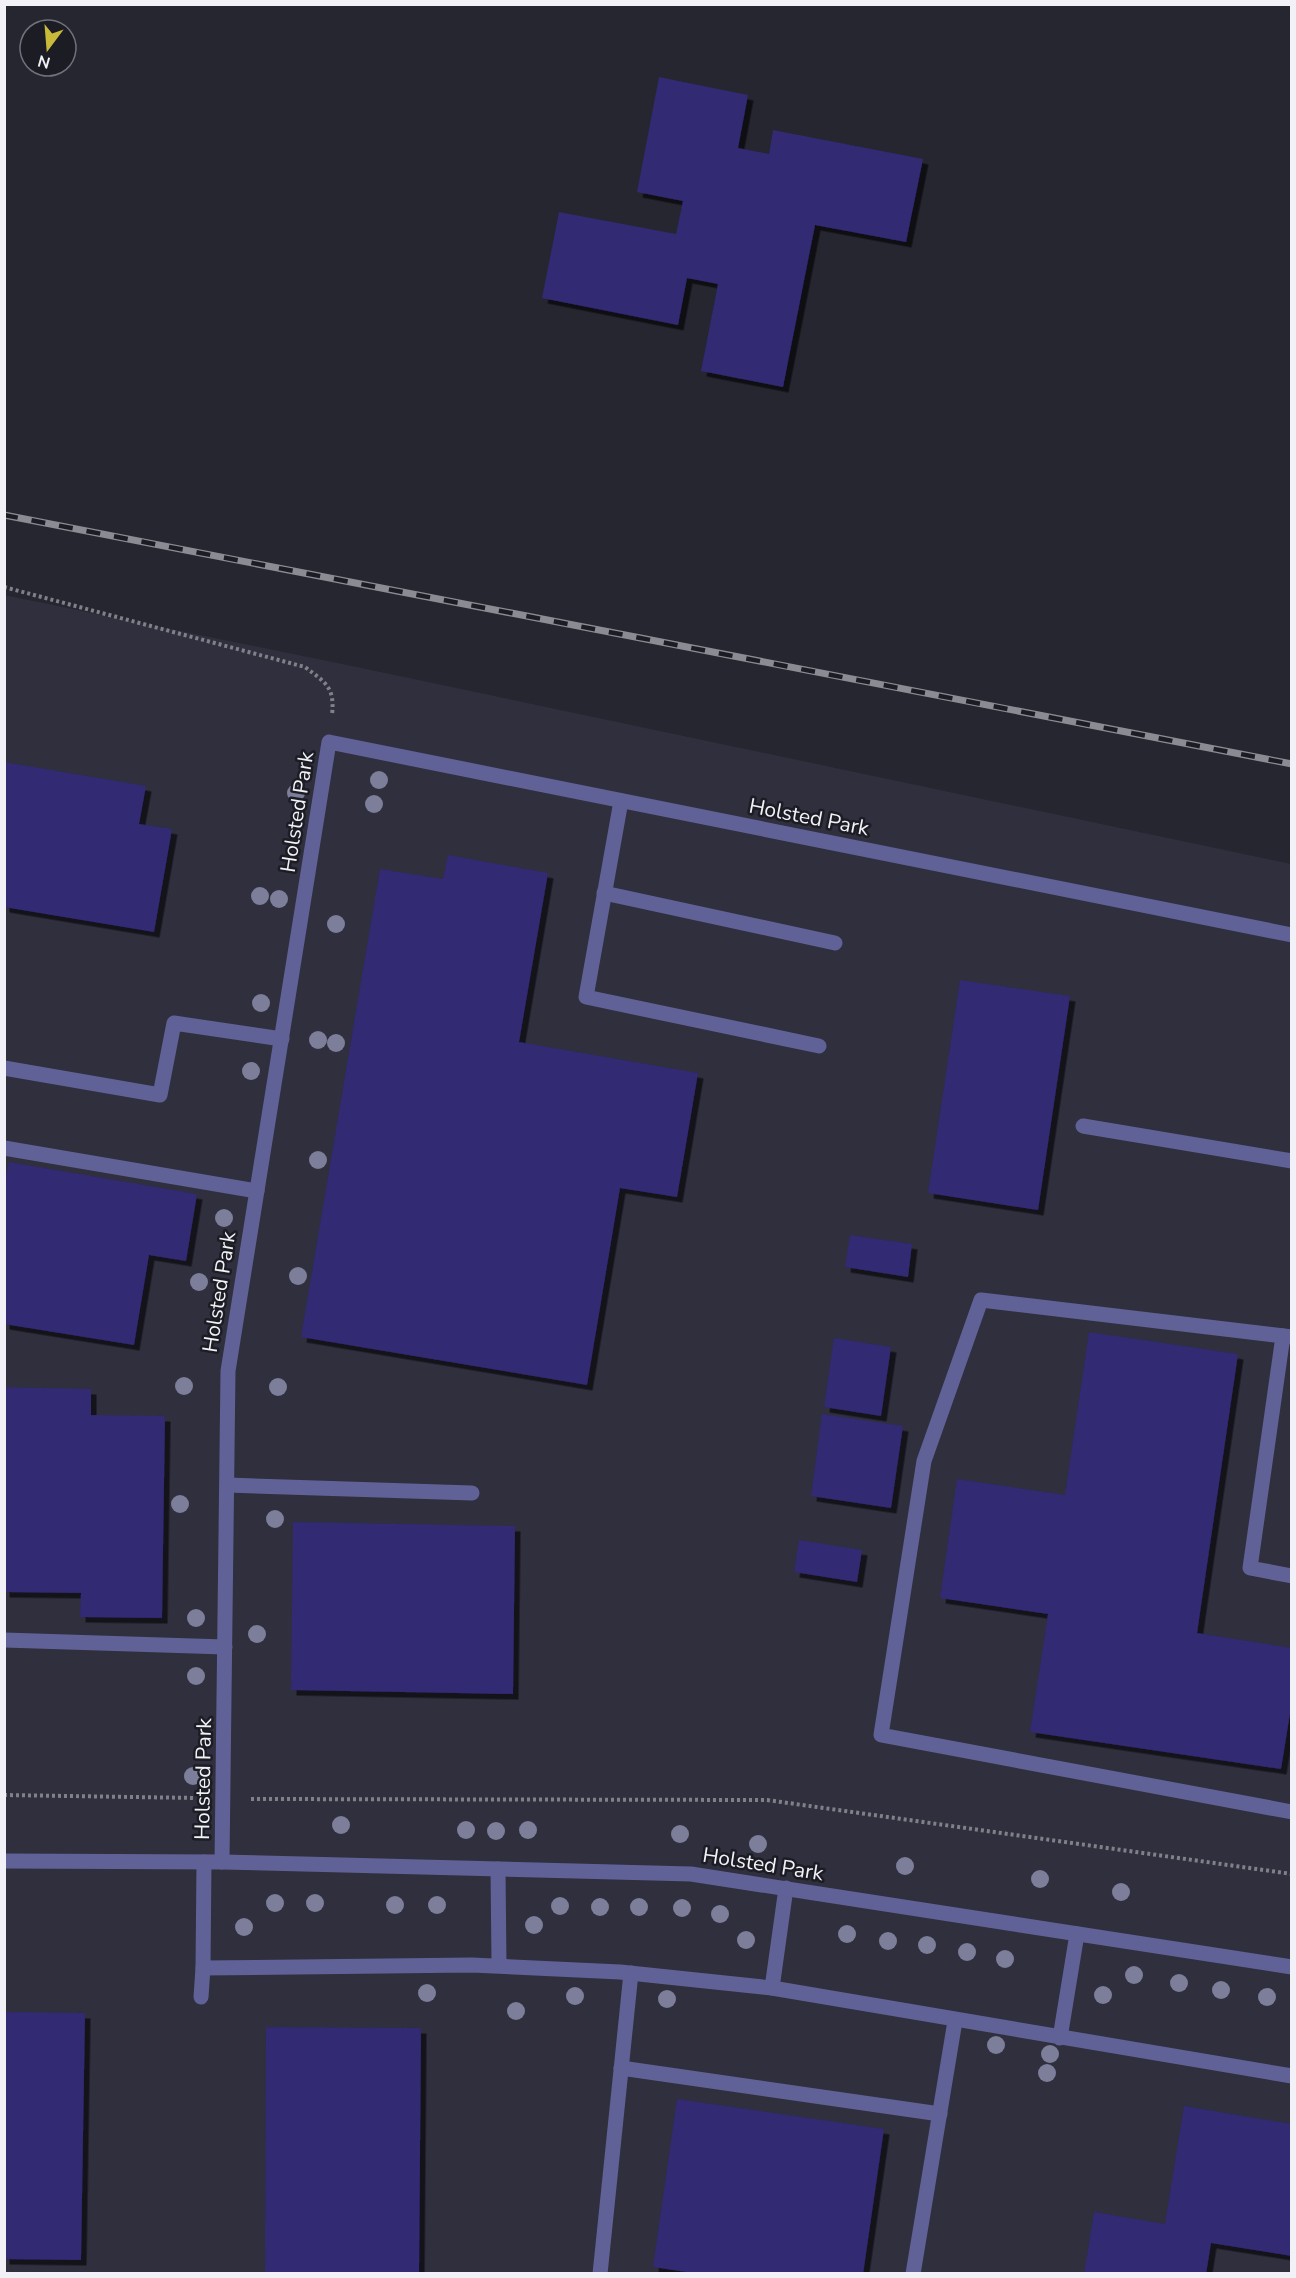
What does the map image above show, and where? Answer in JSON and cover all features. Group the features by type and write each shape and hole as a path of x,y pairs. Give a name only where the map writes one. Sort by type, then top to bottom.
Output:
{"street":[{"name":"Holsted Park","path":"222,1862 228,1371 330,742 1292,935"},
{"path":"621,801 586,997 819,1046"},
{"path":"604,893 835,943"},
{"path":"4,1068 160,1095 174,1023 282,1039"},
{"path":"1083,1126 1292,1161"},
{"path":"4,1148 257,1191"},
{"path":"1292,1576 1250,1568 1287,1337 981,1300 924,1461 880,1735 1292,1812"},
{"path":"227,1485 472,1493"},
{"path":"4,1640 225,1647"},
{"name":"Holsted Park","path":"4,1862 222,1862 691,1874 1292,1967"},
{"path":"201,1997 204,1862"},
{"path":"498,1869 499,1965"},
{"path":"772,1988 786,1888"},
{"path":"1060,2038 1077,1934"},
{"path":"202,1968 499,1965 631,1973 772,1988 955,2021 1292,2076"},
{"path":"600,2274 631,1973"},
{"path":"913,2274 955,2021"},
{"path":"621,2068 940,2114"}],"path":[{"path":"4,587 304,667 326,683 334,698 330,742"},
{"path":"4,1795 224,1799 767,1800 1292,1874"}],"shaded area":[{"path":"4,595 1291,864 1291,2273 5,2273"}],"building":[{"path":"659,77 748,95 738,148 769,154 773,130 923,159 906,242 815,225 783,387 701,371 718,284 687,278 678,325 542,298 559,212 676,234 683,201 637,192"},
{"path":"4,762 146,786 139,824 172,829 154,932 4,907"},
{"path":"448,855 548,873 519,1042 698,1073 677,1197 620,1188 587,1385 301,1337 380,869 443,879"},
{"path":"960,980 1070,996 1038,1210 928,1193"},
{"path":"9,1162 197,1194 186,1261 149,1255 134,1345 4,1324 4,1186"},
{"path":"850,1235 912,1244 908,1277 845,1267"},
{"path":"1089,1332 1238,1354 1197,1633 1292,1648 1292,1701 1281,1769 1030,1732 1048,1614 940,1598 957,1479 1065,1495"},
{"path":"834,1338 891,1347 881,1416 824,1407"},
{"path":"4,1387 91,1389 91,1415 165,1416 162,1618 80,1617 81,1593 4,1592"},
{"path":"822,1414 903,1426 891,1508 811,1496"},
{"path":"293,1522 515,1526 513,1694 291,1690"},
{"path":"799,1540 862,1550 857,1582 794,1572"},
{"path":"4,2012 85,2013 81,2260 4,2259"},
{"path":"266,2027 421,2028 419,2274 265,2274"},
{"path":"677,2099 884,2129 863,2274 700,2274 653,2267"},
{"path":"1184,2106 1292,2124 1292,2256 1211,2243 1206,2274 1084,2274 1094,2212 1165,2224"}],"railway":[{"path":"4,515 1292,764"}]}
